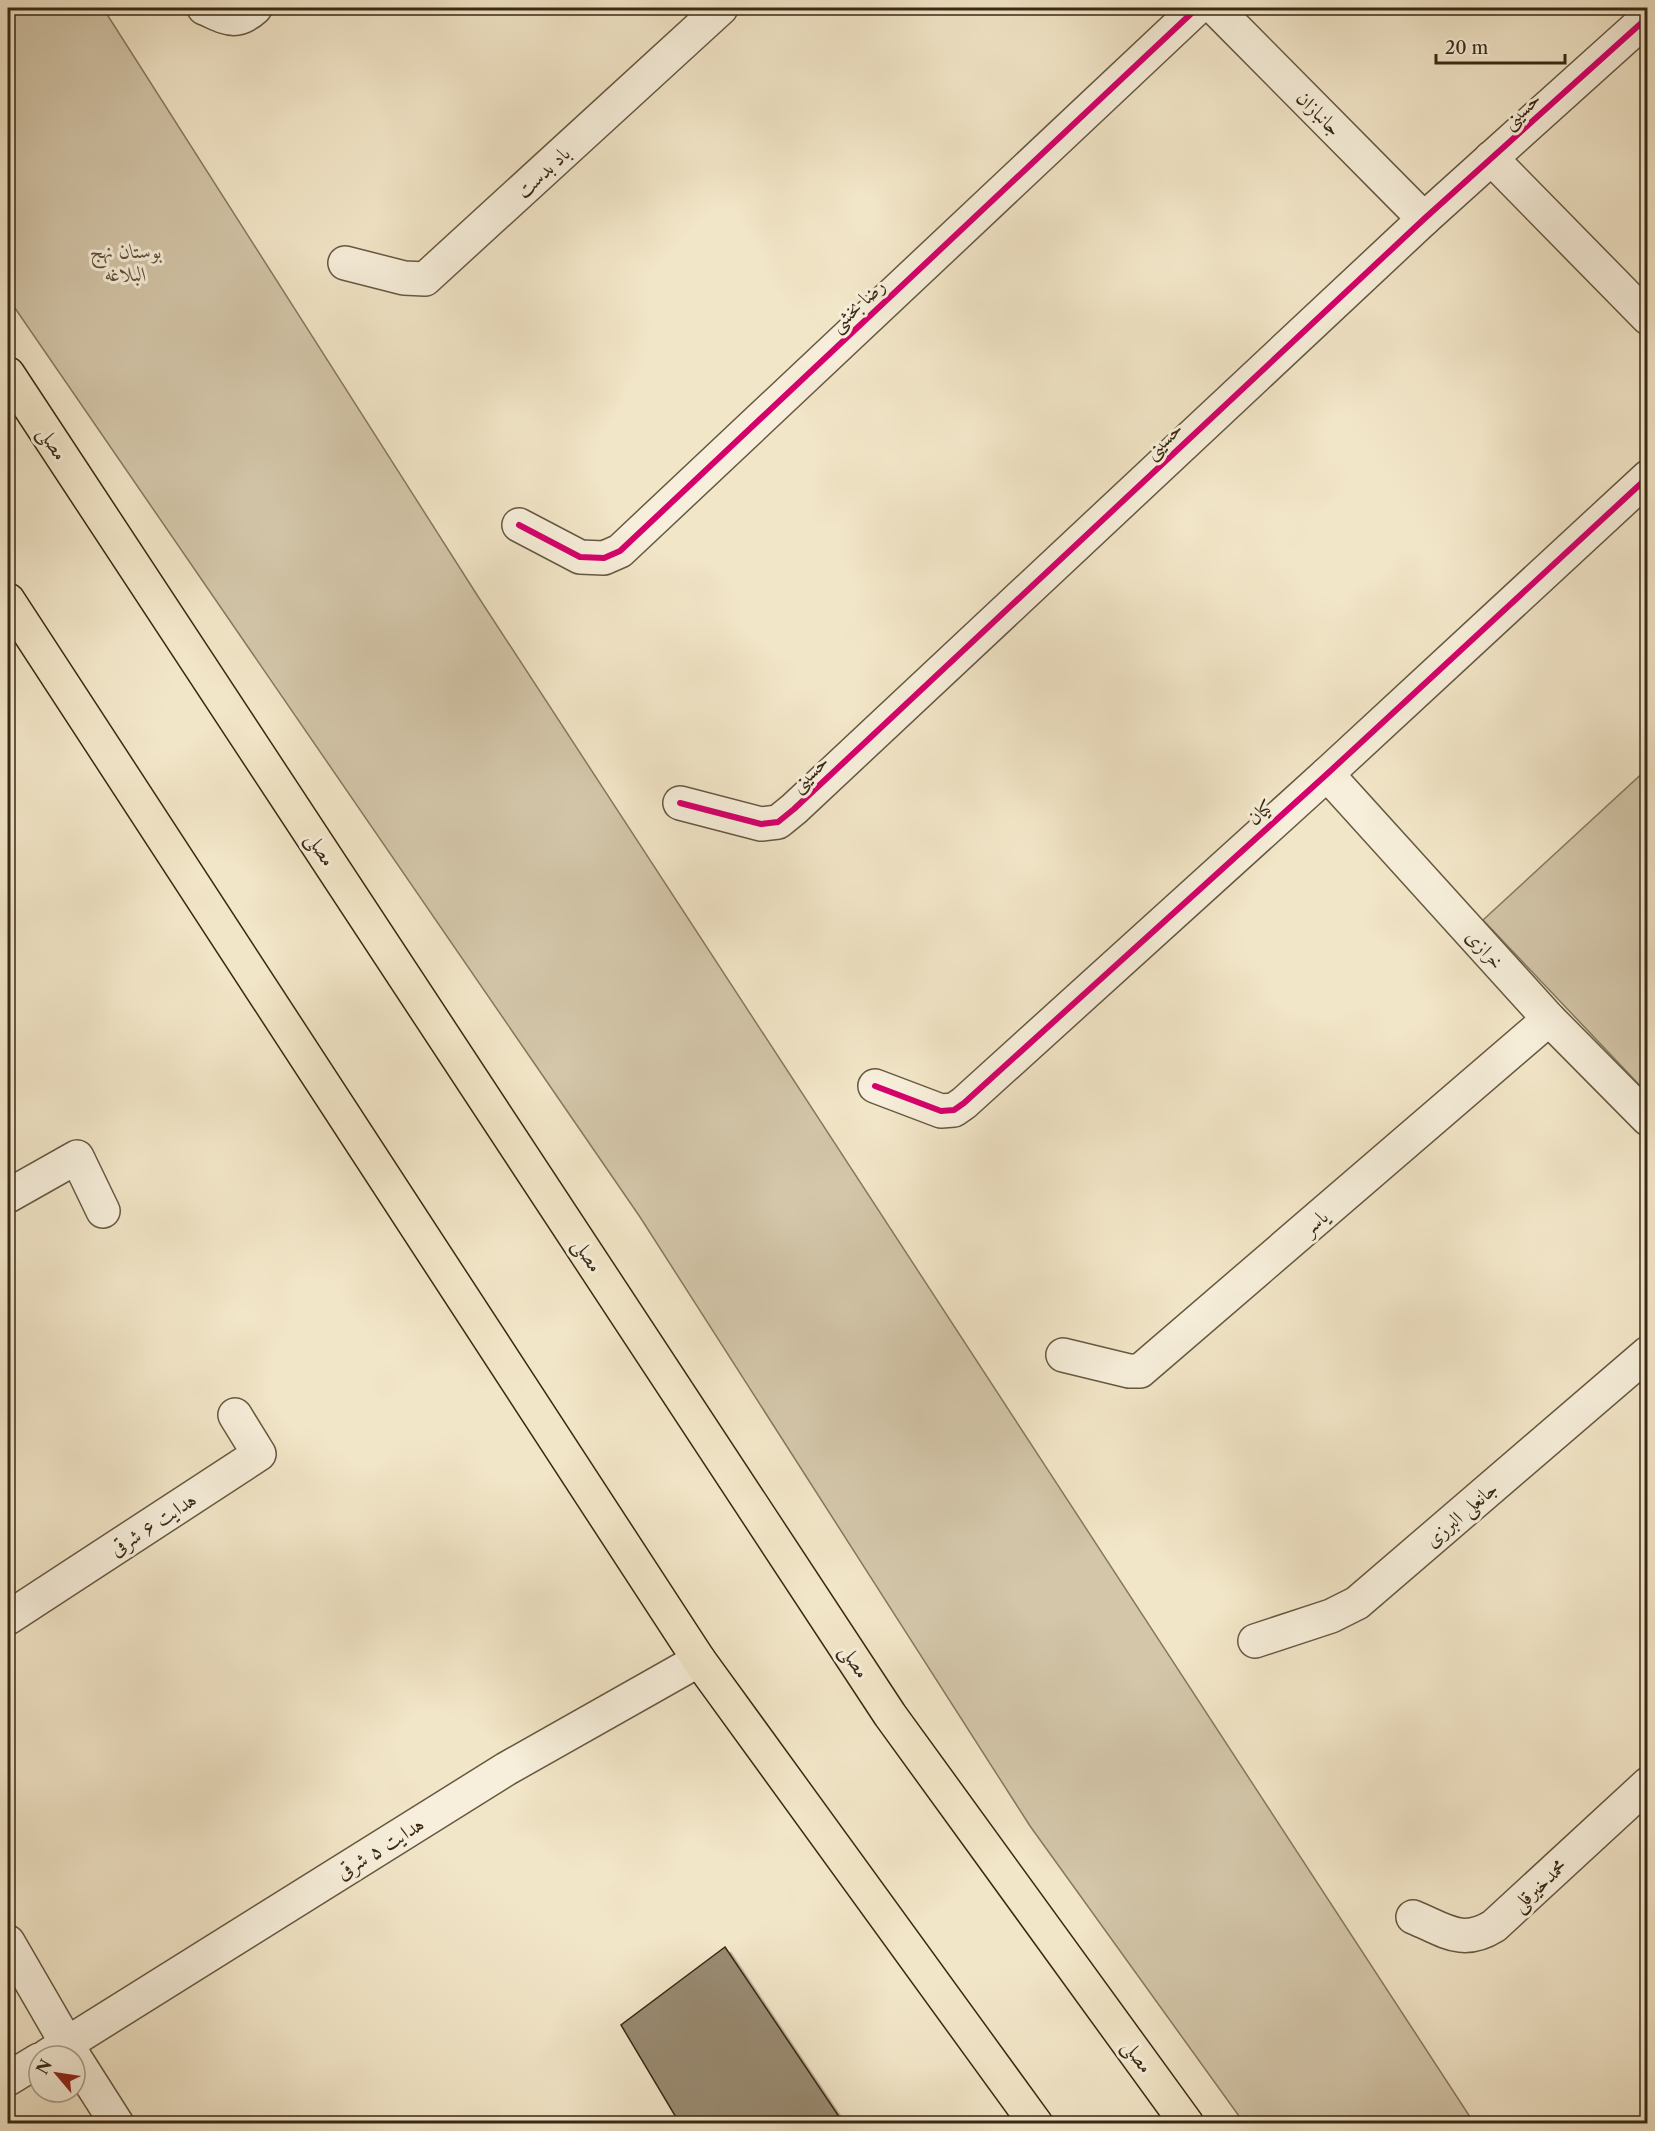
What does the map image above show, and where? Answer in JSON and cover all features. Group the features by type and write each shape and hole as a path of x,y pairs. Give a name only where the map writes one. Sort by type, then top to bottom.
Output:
{"main road":[{"name":"مصلی","path":"8,374 890,1715 1187,2124"},
{"path":"8,600 699,1660 1036,2124"}],"street":[{"path":"204,8 230,19 239,19 255,8"},
{"name":"باد بدست","path":"345,263 404,278 425,279 720,8"},
{"name":"رضا بخشی","path":"519,525 580,557 604,558 620,550 1197,8"},
{"name":"جانبازان","path":"1215,8 1424,219"},
{"name":"حسینی","path":"680,803 761,824 778,822 786,816 1424,219 1647,17"},
{"path":"1491,158 1647,318"},
{"name":"کیان","path":"875,1086 941,1111 954,1110 964,1103 1327,774 1647,477"},
{"name":"خرازی","path":"1327,774 1549,1019 1647,1119"},
{"name":"یاسر","path":"1063,1355 1130,1371 1140,1371 1549,1019"},
{"path":"8,1196 77,1157 103,1211"},
{"name":"جانعلی البرزی","path":"1255,1641 1331,1616 1357,1603 1647,1353"},
{"name":"هدایت ۶ شرقی","path":"8,1618 259,1454 235,1415"},
{"name":"هدایت ۵ شرقی","path":"77,2044 506,1769 699,1660"},
{"name":"محمدخیرقلی","path":"1413,1917 1459,1936 1479,1935 1494,1926 1647,1784"},
{"path":"8,1942 55,2044"},
{"name":"هدایت ۵ شرقی","path":"8,2079 27,2070"},
{"path":"87,2088 117,2124"}],"green space":[{"name":"بوستان نهج البلاغه","path":"8,8 103,8 479,598 1474,2123 1244,2123 1030,1826 640,1217 8,298"},
{"path":"1647,769 1647,1093 1483,920"}],"building":[{"path":"725,1947 844,2124 680,2124 621,2025"}],"cycle path":[{"path":"519,525 580,557 604,558 620,551 1197,8"},
{"path":"680,803 761,824 778,822 1424,219 1648,17"},
{"path":"875,1086 941,1111 954,1110 964,1103 1327,774 1648,477"}]}
